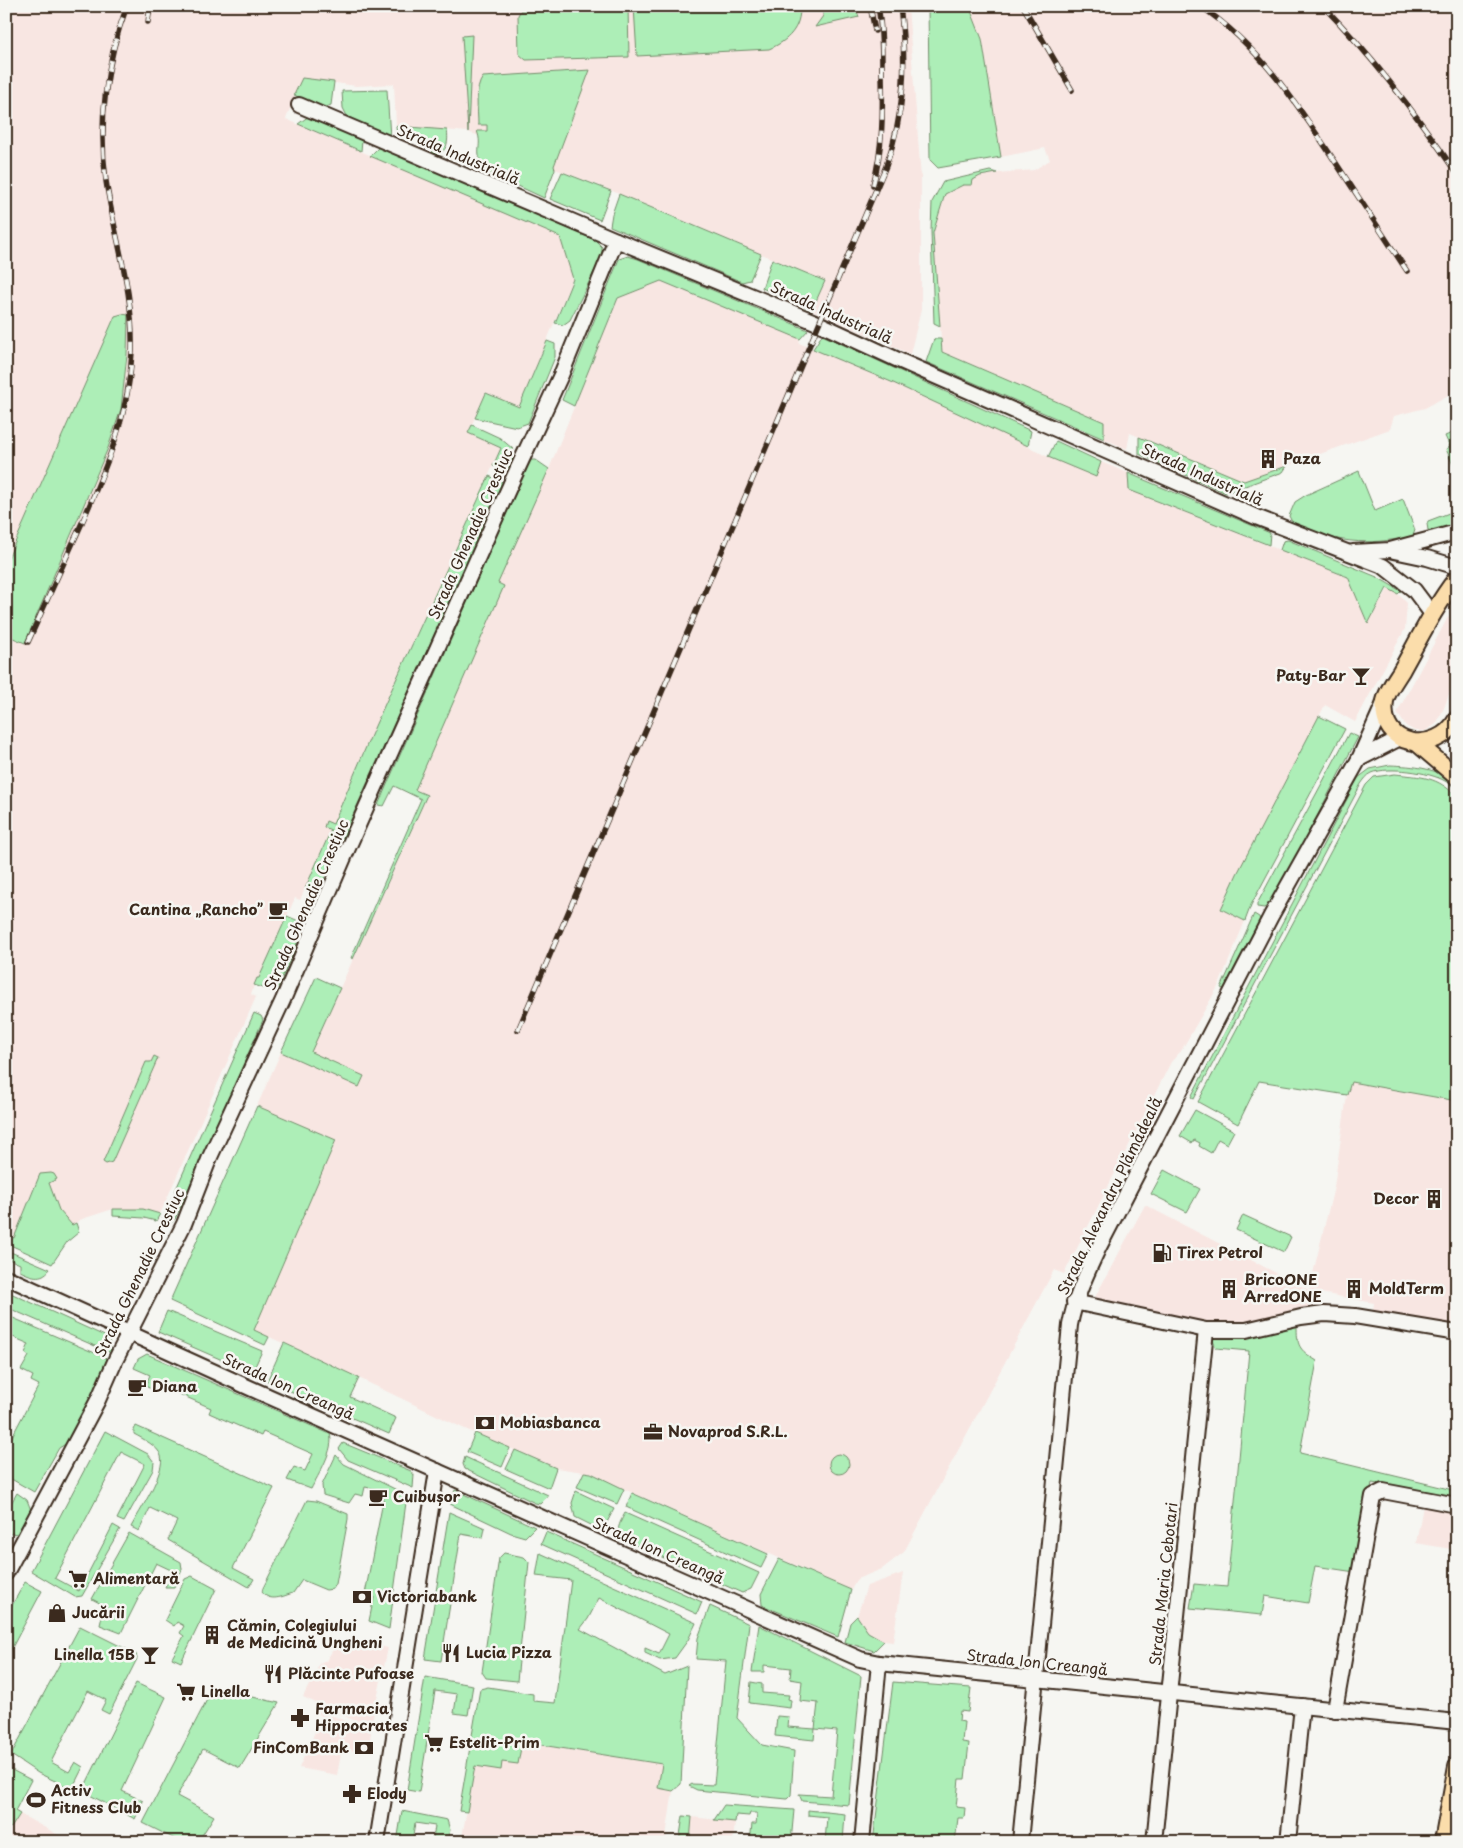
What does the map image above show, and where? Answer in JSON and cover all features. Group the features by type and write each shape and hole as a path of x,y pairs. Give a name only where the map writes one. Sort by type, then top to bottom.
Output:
{"main road":[{"path":"1457,578 1432,614 1385,700 1388,724 1400,738 1406,741 1417,743 1430,741 1442,735 1457,719"},
{"path":"1417,743 1457,777"},
{"path":"1443,1842 1457,1766"}],"street":[{"name":"Strada Industrială","path":"299,105 616,240 820,324 1256,517 1382,566 1414,590 1432,614"},
{"name":"Strada Ghenadie Crestiuc","path":"6,1572 98,1400 129,1333 184,1224 210,1157 283,1000 348,848 561,375 616,240"},
{"name":"Strada Industrială","path":"1350,552 1390,550 1457,532"},
{"name":"Strada Industrială","path":"1390,550 1457,566"},
{"name":"Strada Alexandru Plămădeală","path":"1020,1842 1070,1325 1074,1302 1099,1247 1271,916 1359,759 1385,700"},
{"path":"1359,759 1400,738"},
{"name":"Strada Ion Creangă","path":"6,1277 860,1659 879,1663 1457,1722"},
{"path":"1074,1302 1206,1330 1246,1330 1301,1317 1324,1314 1355,1316 1457,1333"},
{"name":"Strada Maria Cebotari","path":"1154,1842 1206,1330"},
{"path":"377,1842 437,1471"},
{"path":"1335,1710 1373,1496 1383,1491 1457,1505"},
{"path":"862,1842 879,1663"},
{"path":"1288,1842 1302,1706"}],"shaded area":[{"path":"6,6 908,6 921,178 921,310 910,354 812,310 825,281 468,132 396,126 394,84 356,86 302,78 286,119 560,237 573,278 519,407 486,393 468,433 501,448 375,726 333,824 326,822 324,827 331,830 300,900 295,898 259,979 257,978 251,994 256,997 160,1214 143,1209 113,1209 82,1219 72,1225 6,1243"},
{"path":"969,6 1445,6 1453,26 1457,25 1457,390 1425,408 1394,416 1390,429 1244,481 1130,433 1127,449 1104,439 1104,422 942,352 933,233 945,194 980,176 1034,170 1050,160 1045,148 1001,157 982,39"},
{"path":"661,281 800,339 799,343 889,381 1014,439 1048,457 1096,477 1101,462 1128,473 1129,490 1348,577 1368,623 1390,586 1407,603 1405,629 1355,722 1325,705 1237,874 1221,909 1245,921 1219,985 1181,1051 1171,1062 1064,1274 1054,1270 904,1552 882,1569 857,1579 851,1590 591,1473 556,1468 465,1429 254,1330 336,1140 257,1106 281,1052 359,1087 364,1076 311,1052 427,796 415,790 504,586 498,583 549,469 618,298"},
{"path":"1448,617 1457,622 1457,672 1436,724 1425,731 1415,731 1406,726 1397,713"},
{"path":"1351,1082 1457,1101 1457,1326 1373,1311 1374,1303 1321,1293 1319,1307 1259,1321 1213,1326 1126,1309 1095,1297 1145,1205 1309,1290 1334,1187 1347,1095"},
{"path":"1423,1506 1457,1511 1457,1550 1416,1543"},
{"path":"903,1573 893,1642 884,1641 868,1632 857,1616 867,1586"},
{"path":"346,1639 388,1648 371,1727 303,1697 320,1663 326,1661 336,1645"},
{"path":"320,1710 371,1732 370,1740 368,1740 367,1744 359,1742 355,1745 355,1751 342,1749 337,1775 299,1768 322,1716 318,1714"},
{"path":"505,1740 663,1764 658,1788 673,1791 665,1842 461,1842 475,1766"},
{"path":"20,1814 71,1842 6,1842 6,1835"},
{"path":"683,1816 735,1822 733,1842 679,1842"}],"green space":[{"path":"628,6 629,57 526,60 519,54 518,15 521,10"},
{"path":"634,6 800,6 800,14 792,33 782,42 769,49 637,56"},
{"path":"823,6 855,6 859,17 815,27 823,16"},
{"path":"928,6 969,6 982,39 1001,157 938,168 930,160"},
{"path":"472,35 468,132 462,36"},
{"path":"590,70 544,198 488,172 480,160 477,131 487,131 487,125 478,125 477,94 483,77"},
{"path":"302,78 334,82 331,105 324,108 294,95"},
{"path":"387,90 390,138 348,118 343,108 342,91"},
{"path":"309,116 362,140 361,151 298,124"},
{"path":"396,126 447,130 448,139 446,147 438,154 433,155 432,144 403,131 397,137"},
{"path":"379,147 595,240 602,247 602,256 570,320 563,325 555,323 573,279 560,237 370,156"},
{"path":"990,171 997,173 980,176 973,180 972,185 963,185 945,194 933,233 940,326 934,323 932,202 943,182"},
{"path":"562,172 611,191 600,220 550,199"},
{"path":"619,194 761,254 750,280 742,282 610,226"},
{"path":"628,256 808,330 800,339 661,281 618,298 574,406 562,400 619,259"},
{"path":"772,259 825,281 812,310 762,288"},
{"path":"128,315 127,355 121,409 108,448 25,643 6,635 6,563 115,316"},
{"path":"822,335 1031,431 1028,446 889,381 813,349"},
{"path":"934,339 941,339 942,352 1104,422 1104,439 926,362"},
{"path":"547,341 555,344 555,357 528,423 517,427 475,418 486,393 519,407"},
{"path":"472,425 500,438 513,449 514,459 509,470 493,466 501,448 468,433"},
{"path":"1457,431 1457,474 1446,449 1450,447 1445,436"},
{"path":"1139,437 1244,481 1287,466 1283,472 1226,493 1139,454"},
{"path":"1056,441 1101,462 1096,477 1048,457"},
{"path":"530,460 536,460 549,469 498,583 504,586 415,790 427,795 353,959 351,958 421,799 394,786 384,806 378,805"},
{"path":"1359,471 1375,511 1403,499 1415,530 1413,536 1381,541 1351,541 1322,535 1292,522 1289,516 1295,502 1306,495"},
{"path":"1128,473 1270,533 1269,545 1129,490"},
{"path":"489,476 503,482 316,897 305,889 331,830 324,827 326,821 333,824 375,726"},
{"path":"1457,510 1457,524 1433,532 1428,530 1428,521"},
{"path":"1288,540 1377,577 1401,591 1398,594 1387,588 1368,624 1348,577 1280,550 1283,541"},
{"path":"1319,716 1345,729 1251,905 1245,921 1221,909 1237,874"},
{"path":"1349,733 1358,737 1272,903 1264,908 1257,907 1257,904"},
{"path":"1390,765 1416,767 1441,774 1457,783 1457,791 1448,783 1438,778 1409,771 1379,771 1370,774 1366,778 1361,784 1194,1099 1191,1097 1358,778 1370,769"},
{"path":"1395,774 1436,781 1457,797 1457,1101 1351,1082 1347,1095 1259,1081 1238,1124 1198,1102 1366,785 1374,777"},
{"path":"1254,914 1259,917 1261,923 1226,990 1221,988"},
{"path":"287,916 301,922 304,927 276,992 254,985"},
{"path":"316,977 340,988 311,1052 364,1076 359,1087 281,1052"},
{"path":"254,1013 261,1016 263,1020 175,1219 168,1224 161,1223"},
{"path":"154,1056 158,1058 112,1162 106,1164 103,1162 146,1062 151,1062"},
{"path":"257,1106 336,1140 254,1330 269,1337 265,1345 170,1301"},
{"path":"1195,1110 1234,1131 1227,1144 1218,1139 1211,1153 1199,1146 1200,1143 1194,1140 1192,1143 1180,1136"},
{"path":"1164,1170 1200,1189 1187,1212 1151,1194"},
{"path":"51,1173 57,1179 49,1183 59,1210 72,1225 76,1223 79,1232 67,1242 52,1264 6,1243 6,1234 14,1238 40,1174"},
{"path":"113,1209 143,1209 160,1214 156,1221 144,1218 113,1216"},
{"path":"1243,1215 1291,1237 1284,1252 1236,1230"},
{"path":"6,1250 50,1269 47,1273 39,1276 24,1273 20,1271 20,1264 6,1258"},
{"path":"6,1291 109,1338 111,1353 6,1307"},
{"path":"167,1311 262,1351 252,1373 158,1332"},
{"path":"6,1315 109,1359 69,1442 59,1448 34,1492 6,1476 6,1448 39,1385 31,1381 33,1376 21,1370 29,1356 25,1353 29,1344 6,1334"},
{"path":"1297,1324 1297,1337 1302,1350 1317,1361 1300,1453 1457,1491 1457,1497 1372,1483 1355,1572 1315,1566 1308,1603 1265,1596 1262,1615 1190,1608 1194,1584 1227,1587 1249,1351 1216,1348 1212,1338 1235,1338"},
{"path":"284,1343 359,1378 350,1397 396,1418 389,1434 267,1381"},
{"path":"147,1354 330,1434 331,1440 328,1454 311,1489 287,1480 294,1467 305,1471 313,1454 263,1432 261,1436 209,1413 211,1408 161,1386 158,1392 145,1386 150,1375 134,1368 138,1359"},
{"path":"136,1426 274,1488 233,1568 254,1579 249,1587 168,1540 177,1521 150,1508 139,1531 131,1527 156,1481 161,1463 161,1456 157,1449 134,1434"},
{"path":"105,1431 148,1454 154,1462 153,1470 124,1522 117,1519 145,1464 121,1452 55,1578 79,1591 113,1525 120,1529 82,1596 75,1597 31,1571"},
{"path":"475,1433 510,1448 502,1467 467,1452"},
{"path":"343,1443 411,1471 414,1475 413,1488 348,1460 339,1449"},
{"path":"515,1450 556,1468 549,1488 506,1469"},
{"path":"839,1454 846,1457 849,1464 846,1471 839,1474 832,1471 829,1464 832,1457"},
{"path":"336,1455 344,1464 407,1495 389,1629 369,1621 374,1597 365,1594 385,1491 365,1487 363,1496 355,1494 349,1503 323,1495 322,1485"},
{"path":"465,1457 548,1495 540,1504 535,1503 465,1469 463,1464"},
{"path":"584,1472 591,1473 624,1489 617,1504 577,1487"},
{"path":"455,1490 535,1527 525,1537 511,1533 450,1504"},
{"path":"576,1491 614,1509 605,1526 597,1528 575,1517 572,1503"},
{"path":"17,1493 27,1500 31,1510 17,1534 11,1533 6,1540 6,1512"},
{"path":"632,1493 768,1554 761,1568 626,1507"},
{"path":"307,1500 316,1501 348,1514 336,1584 333,1589 326,1590 302,1580 293,1593 277,1598 269,1597 262,1592 263,1588"},
{"path":"449,1512 485,1528 483,1538 461,1534 441,1661 425,1659"},
{"path":"625,1513 759,1573 751,1589 742,1593 622,1539 618,1529"},
{"path":"546,1532 702,1602 697,1614 541,1544"},
{"path":"129,1533 181,1562 182,1569 174,1587 165,1587 173,1571 156,1563 121,1633 100,1625 107,1607 92,1599"},
{"path":"504,1553 524,1557 529,1562 517,1681 486,1678 482,1672 499,1558"},
{"path":"540,1553 696,1623 688,1640 675,1658 660,1660 645,1653 645,1648 659,1654 669,1634 599,1598 588,1619 580,1629 665,1675 687,1666 681,1784 673,1791 658,1788 662,1764 522,1742 518,1764 502,1762 501,1770 475,1766 467,1812 459,1811 480,1689 488,1687 533,1694 533,1701 555,1703 571,1580 536,1576"},
{"path":"779,1559 851,1590 838,1637 762,1605 761,1594"},
{"path":"192,1576 216,1589 181,1662 172,1658 184,1636 180,1633 184,1626 177,1622 174,1626 165,1620 185,1579"},
{"path":"25,1582 42,1591 6,1659 6,1616"},
{"path":"710,1606 749,1624 737,1718 762,1745 794,1751 791,1795 787,1799 697,1790 689,1786 692,1784 714,1785 726,1661 696,1659 698,1638"},
{"path":"857,1616 868,1632 884,1641 874,1651 845,1642 850,1623"},
{"path":"759,1625 861,1676 849,1805 802,1801 799,1794 831,1796 837,1731 815,1729 818,1703 800,1701 802,1681 790,1679 791,1668 764,1665 764,1672 752,1672"},
{"path":"80,1626 136,1654 137,1659 109,1714 101,1710 106,1700 88,1691 51,1762 69,1772 75,1762 83,1767 72,1789 38,1773 11,1755"},
{"path":"425,1677 473,1685 468,1715 454,1713 457,1694 435,1691 419,1792 407,1790"},
{"path":"751,1682 762,1684 762,1693 789,1695 788,1699 791,1700 790,1708 749,1703"},
{"path":"893,1682 971,1688 968,1712 960,1711 959,1721 964,1722 962,1742 969,1743 965,1779 959,1779 956,1807 965,1808 964,1818 958,1818 955,1842 873,1842"},
{"path":"136,1683 166,1697 122,1791 143,1801 135,1819 86,1793 84,1788"},
{"path":"213,1688 279,1703 240,1768 203,1749 177,1796 214,1816 198,1842 181,1842 143,1823"},
{"path":"777,1716 789,1717 788,1727 815,1729 814,1740 775,1736"},
{"path":"10,1769 31,1780 15,1811 20,1814 11,1828 6,1825 6,1776"},
{"path":"724,1805 794,1810 791,1842 750,1842 752,1824 756,1824 757,1813 750,1813 749,1816 736,1815 735,1822 714,1820"},
{"path":"808,1810 845,1814 843,1842 825,1842 827,1817 808,1815"},
{"path":"402,1811 447,1820 450,1830 447,1841 433,1838 435,1826 415,1823 412,1842 397,1842"},
{"path":"683,1816 692,1817 690,1842 679,1842"}],"railway":[{"path":"28,642 99,483 115,441 130,376 132,352 130,308 106,181 103,136 109,70 127,6"},
{"path":"148,22 150,6"},
{"path":"870,6 875,31"},
{"path":"873,185 881,143 882,115 882,39 878,6"},
{"path":"518,1030 886,166 897,126 903,87 904,67 900,6"},
{"path":"1023,6 1072,90"},
{"path":"1200,6 1241,39 1276,77 1307,119 1407,271"},
{"path":"1323,6 1394,87 1457,174"}],"place":[{"name":"Paza","path":"1268,459"},
{"name":"Paty-Bar","path":"1361,676"},
{"name":"Cantina „Rancho”","path":"278,910"},
{"name":"Decor","path":"1434,1199"},
{"name":"Tirex Petrol","path":"1162,1253"},
{"name":"BricoONE ArredONE","path":"1229,1289"},
{"name":"MoldTerm","path":"1354,1289"},
{"name":"Diana","path":"137,1387"},
{"name":"Mobiasbanca","path":"485,1423"},
{"name":"Novaprod S.R.L.","path":"653,1432"},
{"name":"Cuibușor","path":"378,1497"},
{"name":"Alimentară","path":"78,1579"},
{"name":"Victoriabank","path":"362,1597"},
{"name":"Jucării","path":"57,1613"},
{"name":"Cămin, Colegiului de Medicină Ungheni","path":"212,1635"},
{"name":"Lucia Pizza","path":"451,1653"},
{"name":"Linella 15B","path":"150,1655"},
{"name":"Plăcinte Pufoase","path":"273,1674"},
{"name":"Linella","path":"186,1692"},
{"name":"Farmacia Hippocrates","path":"300,1718"},
{"name":"Estelit-Prim","path":"434,1743"},
{"name":"FinComBank","path":"364,1748"},
{"name":"Elody","path":"352,1794"},
{"name":"Activ Fitness Club","path":"36,1800"}]}
